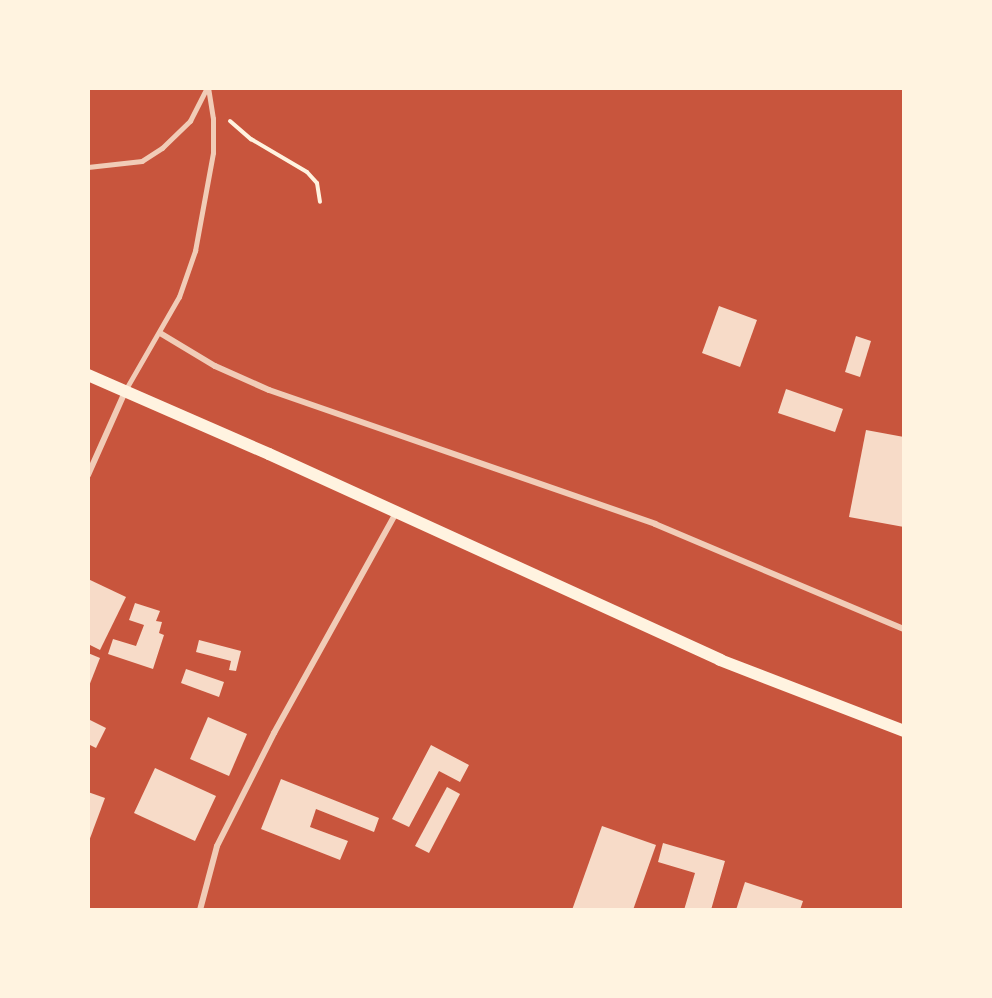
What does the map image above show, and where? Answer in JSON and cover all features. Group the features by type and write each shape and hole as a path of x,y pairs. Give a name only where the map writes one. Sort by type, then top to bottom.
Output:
{"main road":[{"path":"88,375 269,454 720,660 903,731"}],"street":[{"path":"160,333 215,366 269,390 644,520 903,629"},
{"path":"88,475 125,392"},
{"path":"200,909 217,846 280,722 396,513"}],"lane":[{"path":"125,392 179,297 195,251 213,153 211,101 208,88"},
{"path":"88,167 142,161 162,148 190,121 208,88"}],"path":[{"path":"211,101 251,139 307,172 317,183 320,202"}],"building":[{"path":"719,306 757,320 740,367 702,353"},
{"path":"856,336 871,341 860,377 845,372"},
{"path":"786,389 843,409 835,432 778,413"},
{"path":"866,430 904,437 904,527 849,517"},
{"path":"88,579 126,597 100,650 88,644"},
{"path":"135,603 160,611 156,621 162,622 159,633 164,635 153,669 108,654 113,639 136,646 144,625 129,620"},
{"path":"199,640 241,651 236,671 229,670 231,661 196,652"},
{"path":"88,653 100,658 89,686 88,686"},
{"path":"186,669 224,682 219,697 181,683"},
{"path":"208,717 247,734 229,776 190,759"},
{"path":"88,719 106,728 96,748 88,744"},
{"path":"431,745 469,765 460,782 439,771 409,827 392,819"},
{"path":"155,768 216,796 195,841 134,813"},
{"path":"281,779 379,818 374,832 316,809 310,827 348,841 340,860 261,829"},
{"path":"447,787 460,794 429,853 415,846"},
{"path":"88,792 105,798 89,841 88,840"},
{"path":"602,826 656,845 633,910 572,910"},
{"path":"663,843 725,861 711,910 684,910 695,873 658,862"},
{"path":"745,882 803,901 800,910 736,910"}]}
